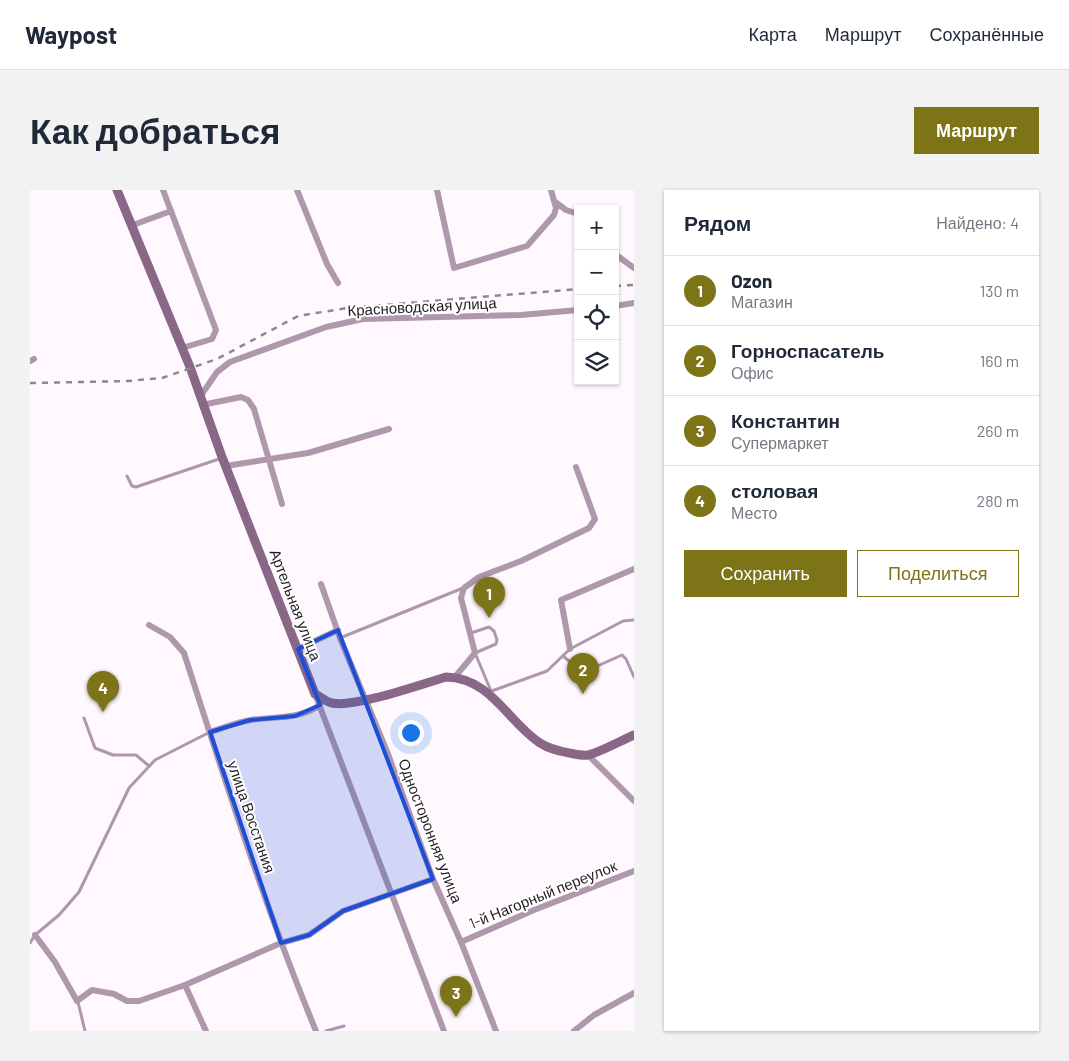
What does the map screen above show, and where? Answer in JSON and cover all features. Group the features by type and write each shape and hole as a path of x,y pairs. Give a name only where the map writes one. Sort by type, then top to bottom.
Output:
{"main road":[{"name":"Артельная улица","path":"117,190 182,348 224,462 315,694"},
{"path":"315,694 332,703 366,700 446,678 454,678 475,683 489,691 530,735 541,744 554,750 588,755 634,735"}],"street":[{"path":"163,190 216,330 212,339 182,348"},
{"path":"297,190 327,264 338,283"},
{"path":"437,190 454,268 527,246 554,216 556,208 551,190"},
{"path":"554,201 566,210 574,213"},
{"path":"132,225 172,211"},
{"path":"619,257 634,268"},
{"path":"619,305 634,303"},
{"name":"Красноводская улица","path":"201,401 217,372 230,362 326,326 363,319 521,315 574,310"},
{"path":"201,401 241,397 248,400 254,409 282,504"},
{"path":"224,462 308,453 389,430"},
{"path":"454,678 475,653 461,598 464,588 479,577 521,561 589,528 595,519 576,467"},
{"path":"570,650 561,600 634,569"},
{"name":"Односторонняя улица","path":"321,584 340,638 388,754 433,879 461,942 496,1031"},
{"name":"улица Восстания","path":"149,625 170,637 184,653 281,944 315,1030"},
{"path":"298,649 338,630"},
{"name":"Артельная улица","path":"315,694 444,1031"},
{"path":"210,732 250,720 295,716 320,706"},
{"path":"588,755 634,801"},
{"name":"1-й Нагорный переулок","path":"461,942 534,910 634,871"},
{"path":"32,933 55,962 77,1001 92,990 114,994 127,1001 139,1001 185,985 281,944 309,935 344,911 433,879"},
{"path":"185,985 206,1031"},
{"path":"574,1031 594,1015 634,993"}],"lane":[{"path":"127,476 132,486 136,488 224,462"},
{"path":"340,638 464,588"},
{"path":"470,633 489,627 494,631 497,640 496,644 475,653 489,691 547,671 570,650 623,621 634,620"},
{"path":"563,656 584,672 622,655 626,659 634,677"},
{"path":"84,718 95,748 113,755 136,755 149,766"},
{"path":"30,943 32,933 59,915 79,892 130,788 155,760 210,732"},
{"path":"77,1001 85,1031"},
{"path":"315,1030 326,1031 344,1026"}],"highlighted area":[{"path":"338,630 433,879 343,911 309,935 281,943 210,732 250,720 295,716 320,705 298,649"}],"railway":[{"path":"619,286 634,285"},
{"path":"30,383 128,381 162,378 217,359 298,316 347,308 574,289"}],"place":[{"name":"Ozon","path":"489,618"},
{"name":"Горноспасатель","path":"583,694"},
{"name":"столовая","path":"103,712"},
{"name":"Константин","path":"456,1017"}]}
